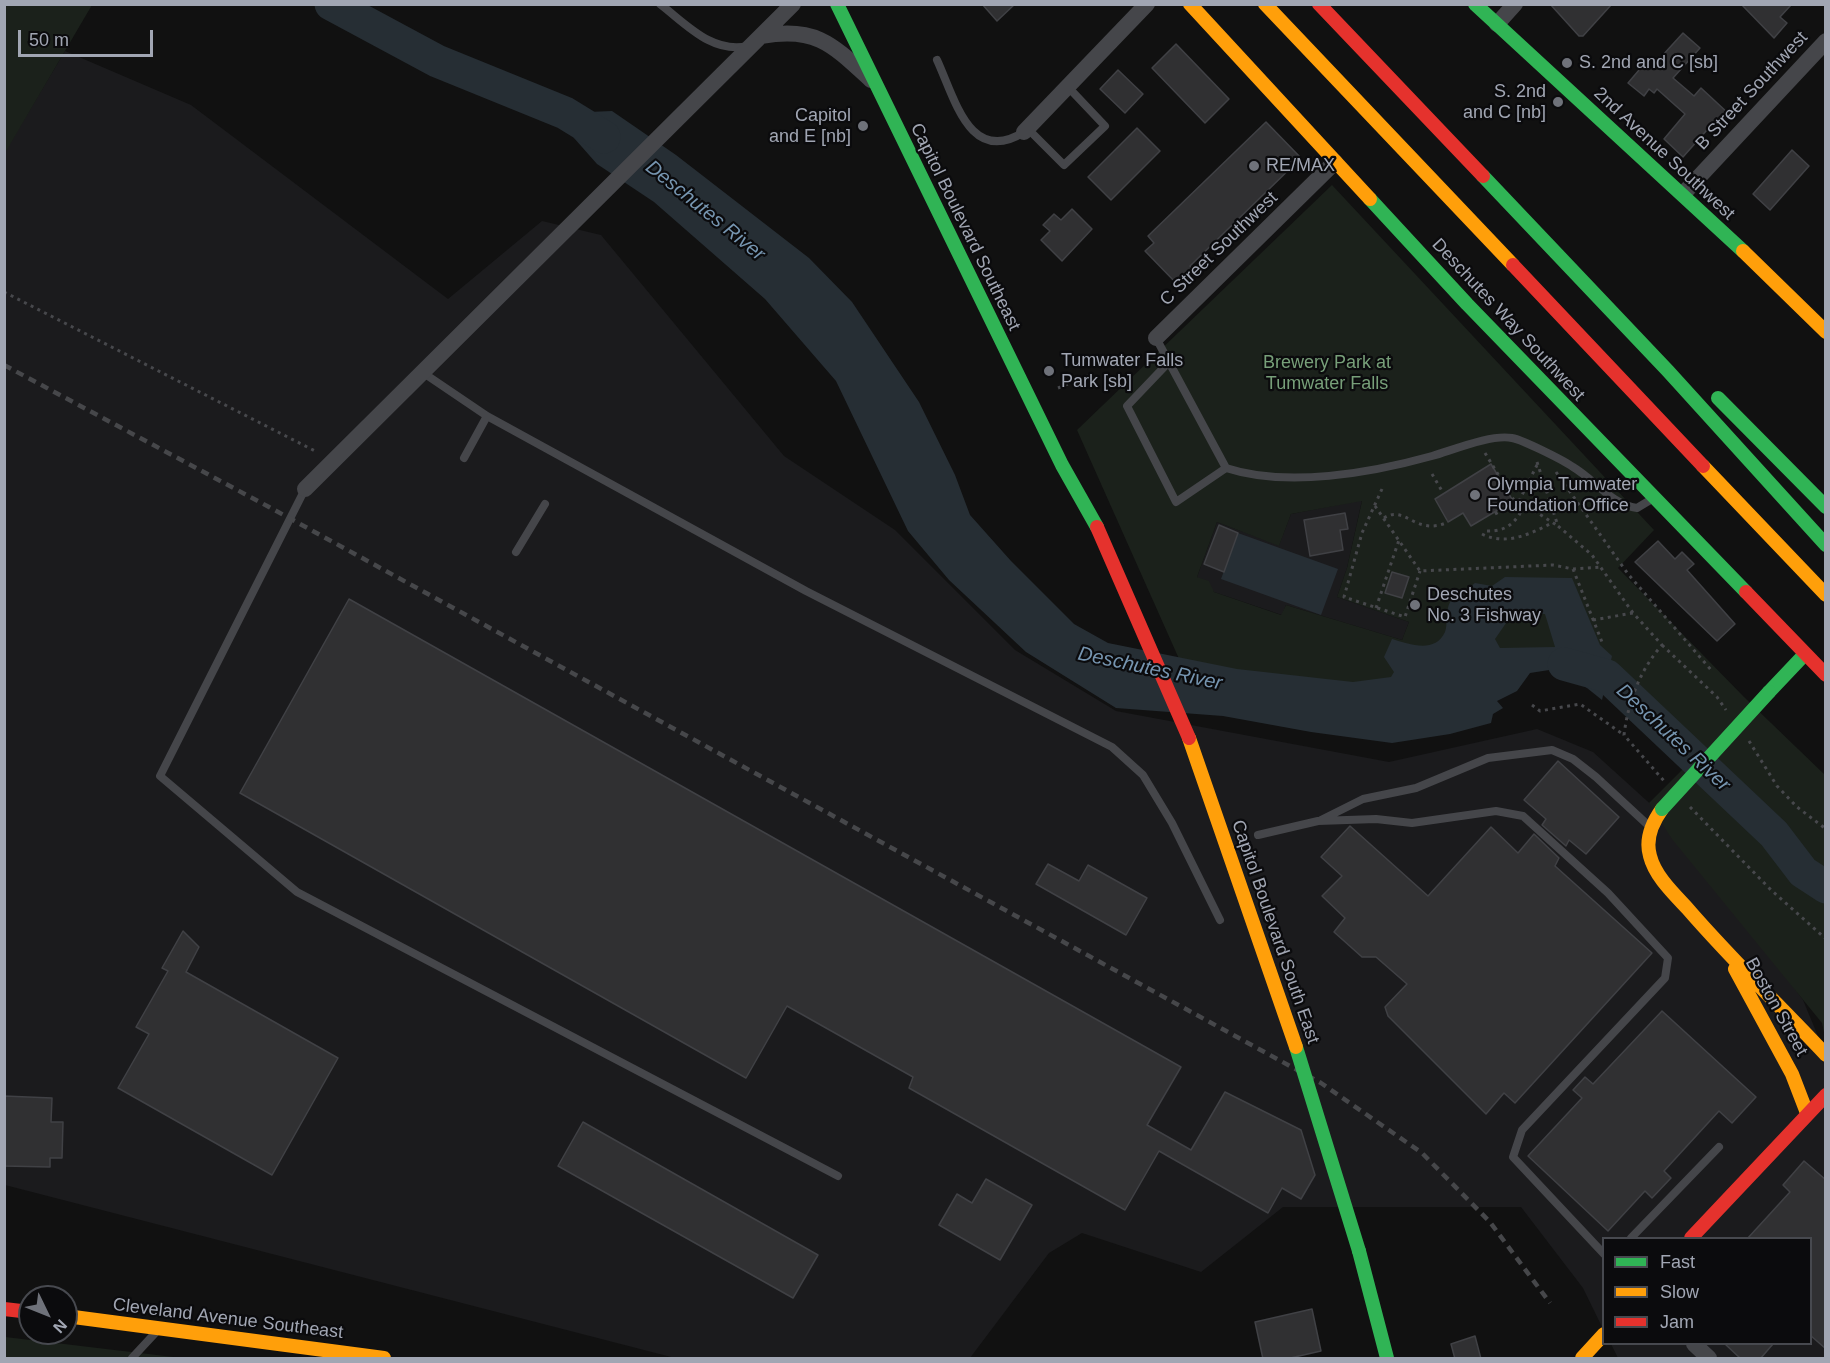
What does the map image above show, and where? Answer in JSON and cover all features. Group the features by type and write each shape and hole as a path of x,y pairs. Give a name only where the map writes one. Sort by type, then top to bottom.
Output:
{"main road":[{"name":"Capitol Boulevard Southeast","path":"837,4 1062,465 1097,527"},
{"name":"Deschutes Way Southwest","path":"1190,4 1335,162 1653,498 1826,675"},
{"path":"1265,4 1826,595"},
{"path":"1319,4 1668,371 1826,545"},
{"name":"2nd Avenue Southwest","path":"1475,4 1683,194 1826,332"},
{"path":"1352,38 1405,77 1553,229"},
{"path":"1710,389 1826,507"},
{"name":"Capitol Boulevard South East","path":"1097,527 1189,739 1264,951 1327,1142 1387,1359"},
{"path":"1805,654 1662,809 1650,827 1651,860 1661,878 1726,952 1826,1055"},
{"name":"Boston Street","path":"1726,952 1792,1074 1807,1113"},
{"path":"1693,1237 1807,1113 1824,1099"},
{"name":"Cleveland Avenue Southeast","path":"78,1318 330,1349 384,1359"},
{"path":"1582,1359 1602,1336"}],"street":[{"path":"305,489 580,219 793,4"},
{"path":"1026,130 1147,4"},
{"path":"1497,24 1515,4"},
{"path":"756,41 787,31 824,40 874,82"},
{"name":"B Street Southwest","path":"1683,194 1826,41"},
{"name":"C Street Southwest","path":"1156,338 1335,162"},
{"path":"1695,1345 1709,1359"}],"lane":[{"path":"660,4 717,45 732,50 756,41"},
{"path":"937,60 964,119 984,141 998,143 1010,141 1026,130 1064,165 1105,126 1068,87"},
{"path":"1156,338 1226,468"},
{"path":"1168,363 1126,406 1176,502 1226,468 1266,476 1317,476 1385,468 1496,438 1512,438 1573,467 1624,506 1637,508 1653,498"},
{"path":"422,372 487,416 806,591 1112,747 1143,775 1172,823 1220,920"},
{"path":"464,458 487,416"},
{"path":"305,489 160,776 297,892 838,1176"},
{"path":"516,552 544,504"},
{"path":"1318,821 1363,800 1416,788 1488,758 1552,750 1581,765 1650,827"},
{"path":"1258,835 1318,821 1376,819 1412,823 1496,811 1523,816 1608,893 1668,958 1665,978 1522,1130 1513,1157 1602,1252"},
{"path":"1633,1237 1719,1147"},
{"path":"132,1359 160,1328"}],"path":[{"path":"4,292 320,454"},
{"path":"1058,388 1088,375"},
{"path":"1534,448 1558,526"},
{"path":"1485,453 1517,502 1525,503 1558,526 1592,555 1633,613 1662,645 1717,697 1730,716"},
{"path":"1547,454 1559,478 1628,574 1712,671"},
{"path":"1495,514 1517,502 1537,463"},
{"path":"1432,474 1442,491"},
{"path":"1382,489 1362,533 1344,597 1405,616 1420,571"},
{"path":"1487,531 1508,527 1520,518 1525,503"},
{"path":"1375,506 1420,571"},
{"path":"1383,518 1396,513 1428,527 1449,522"},
{"path":"1482,534 1503,540 1524,535 1552,523"},
{"path":"1376,608 1399,540"},
{"path":"1420,571 1553,565 1573,569 1601,567"},
{"path":"1573,569 1602,642"},
{"path":"1593,620 1633,613"},
{"path":"1624,735 1627,713 1646,663 1662,645"},
{"path":"1532,705 1540,711 1580,704 1624,735 1668,785"},
{"path":"1745,736 1777,786 1797,807 1826,829"},
{"path":"1685,802 1771,890 1826,939"}],"shaded area":[{"path":"65,51 191,105 448,299 542,221 601,235 784,456 895,530 1015,650 1116,711 1389,762 1537,729 1593,752 1678,829 1803,1000 1825,1053 1825,1358 1618,1358 1612,1345 1812,1345 1812,1237 1602,1237 1602,1327 1583,1288 1521,1207 1283,1207 1201,1272 1082,1233 1049,1253 970,1358 675,1358 5,1185 4,153"},
{"path":"1362,500 1347,568 1337,597 1409,622 1402,640 1286,605 1282,615 1214,592 1197,577 1217,522 1279,545 1291,514"}],"green space":[{"path":"4,5 92,5 5,153"},
{"name":"Brewery Park at Tumwater Falls","path":"1332,185 1654,530 1618,568 1744,697 1825,775 1825,1037 1822,1023 1672,839 1649,803 1693,759 1607,676 1561,663 1407,701 1188,679 1077,430","holes":["1362,501 1347,568 1337,597 1409,622 1402,640 1286,605 1281,615 1214,592 1209,581 1197,577 1217,522 1279,546 1291,514"]},
{"path":"5,1337 18,1339 18,1345 72,1345 182,1358 5,1358"}],"water":[{"path":"612,111 676,155 809,258 852,302 919,402 955,475 970,515 1011,561 1074,624 1108,643 1237,669 1353,682 1391,677 1394,672 1384,657 1392,639 1421,646 1441,639 1445,632 1449,604 1455,590 1465,591 1475,583 1492,586 1505,577 1572,578 1600,645 1612,656 1602,700 1562,668 1530,673 1517,691 1497,701 1503,708 1493,714 1491,723 1450,734 1392,743 1311,732 1223,716 1116,708 1026,652 949,580 908,531 836,381 765,299 654,202 597,164 574,138 565,113","holes":["1513,613 1545,614 1555,647 1500,648 1495,639"]},
{"path":"1238,533 1338,569 1321,615 1221,579"}],"building":[{"path":"982,4 1015,4 997,21"},
{"path":"1550,4 1612,4 1583,36 1579,36"},
{"path":"1741,4 1792,4 1780,17 1787,23 1774,38"},
{"path":"1683,33 1700,48 1673,78 1694,96 1701,88 1729,114 1711,133 1707,130 1683,157 1664,139 1685,114 1657,89 1654,93 1649,89 1644,96 1628,83 1645,63 1651,68"},
{"path":"1176,44 1229,99 1205,123 1152,68"},
{"path":"1118,70 1143,94 1125,113 1100,89"},
{"path":"1266,122 1301,158 1190,266 1193,270 1178,285 1145,251 1154,243 1148,236"},
{"path":"1137,128 1160,151 1111,200 1088,177"},
{"path":"1792,150 1809,166 1770,210 1753,194"},
{"path":"1072,209 1092,229 1062,261 1041,240 1050,231 1043,225 1054,214 1061,220"},
{"name":"Olympia Tumwater Foundation Office","path":"1491,464 1513,501 1471,526 1463,513 1448,522 1435,499"},
{"path":"1345,513 1348,529 1340,530 1343,550 1310,556 1304,520"},
{"path":"1219,525 1238,533 1224,572 1204,564"},
{"path":"1658,541 1675,559 1682,552 1694,564 1687,570 1735,624 1717,641 1635,562"},
{"path":"1392,572 1409,577 1402,598 1385,593"},
{"path":"349,599 1181,1067 1147,1125 1191,1150 1225,1092 1301,1130 1315,1175 1301,1199 1282,1188 1268,1213 1159,1151 1125,1210 909,1088 913,1077 787,1006 746,1078 240,793"},
{"path":"1558,761 1619,817 1586,854 1569,840 1566,846 1542,825 1546,819 1524,800"},
{"path":"1350,826 1428,896 1491,827 1518,853 1534,834 1559,858 1555,866 1652,953 1515,1103 1504,1093 1486,1114 1388,1016 1385,1007 1407,984 1376,957 1362,957 1334,932 1345,918 1322,896 1342,876 1321,857"},
{"path":"1048,864 1079,881 1088,865 1147,898 1126,935 1036,884"},
{"path":"183,931 199,947 186,972 338,1058 272,1175 118,1088 149,1034 136,1027 168,971 162,968"},
{"path":"1662,1011 1756,1097 1732,1123 1719,1111 1664,1171 1671,1178 1652,1198 1645,1191 1608,1231 1528,1156 1582,1098 1573,1090 1585,1077 1593,1084"},
{"path":"4,1096 52,1098 51,1122 63,1122 62,1158 50,1158 50,1167 4,1166"},
{"path":"583,1122 818,1255 793,1298 558,1166"},
{"path":"1804,1161 1826,1180 1826,1349 1812,1337 1812,1237 1749,1237 1790,1192 1783,1185"},
{"path":"986,1179 1032,1205 1000,1260 939,1225 957,1194 972,1203"},
{"path":"1312,1309 1321,1351 1286,1359 1263,1359 1255,1322"},
{"path":"1475,1336 1481,1359 1455,1359 1451,1344"},
{"path":"1726,1345 1772,1345 1760,1359 1741,1359"}],"waterway":[{"name":"Deschutes River","path":"331,4 437,61 565,113 604,137"},
{"name":"Deschutes River","path":"1564,664 1607,676 1774,834 1803,872 1826,887"}],"railway":[{"path":"4,365 269,507 1321,1083 1422,1153 1490,1222 1550,1303"}],"traffic: fast":[{"path":"837,4 1062,465 1097,527"},
{"path":"1475,4 1743,251"},
{"path":"1483,176 1668,371 1826,545"},
{"path":"1370,199 1467,304 1746,592"},
{"path":"1718,398 1826,507"},
{"path":"1769,692 1805,654"},
{"path":"1662,809 1769,692"},
{"path":"1296,1047 1359,1251"},
{"path":"1359,1251 1387,1358"}],"traffic: slow":[{"path":"1190,4 1370,199"},
{"path":"1265,4 1513,265"},
{"path":"1743,251 1826,332"},
{"path":"1703,466 1826,595"},
{"path":"1189,738 1296,1047"},
{"path":"1662,809 1652,826 1648,843 1652,863 1660,877 1721,946 1826,1055"},
{"path":"1735,969 1792,1074 1807,1113"},
{"path":"78,1318 384,1358"},
{"path":"1582,1358 1602,1336"}],"traffic: jam":[{"path":"1319,4 1483,176"},
{"path":"1513,265 1703,466"},
{"path":"1097,527 1189,738"},
{"path":"1746,592 1826,675"},
{"path":"1692,1237 1826,1095"},
{"path":"4,1309 18,1311"}],"place":[{"name":"S. 2nd and C [sb]","path":"1567,63"},
{"name":"S. 2nd and C [nb]","path":"1558,102"},
{"name":"Capitol and E [nb]","path":"863,126"},
{"name":"RE/MAX","path":"1254,166"},
{"name":"Tumwater Falls Park [sb]","path":"1049,371"},
{"name":"Olympia Tumwater Foundation Office","path":"1475,495"},
{"name":"Deschutes No. 3 Fishway","path":"1415,605"}]}
